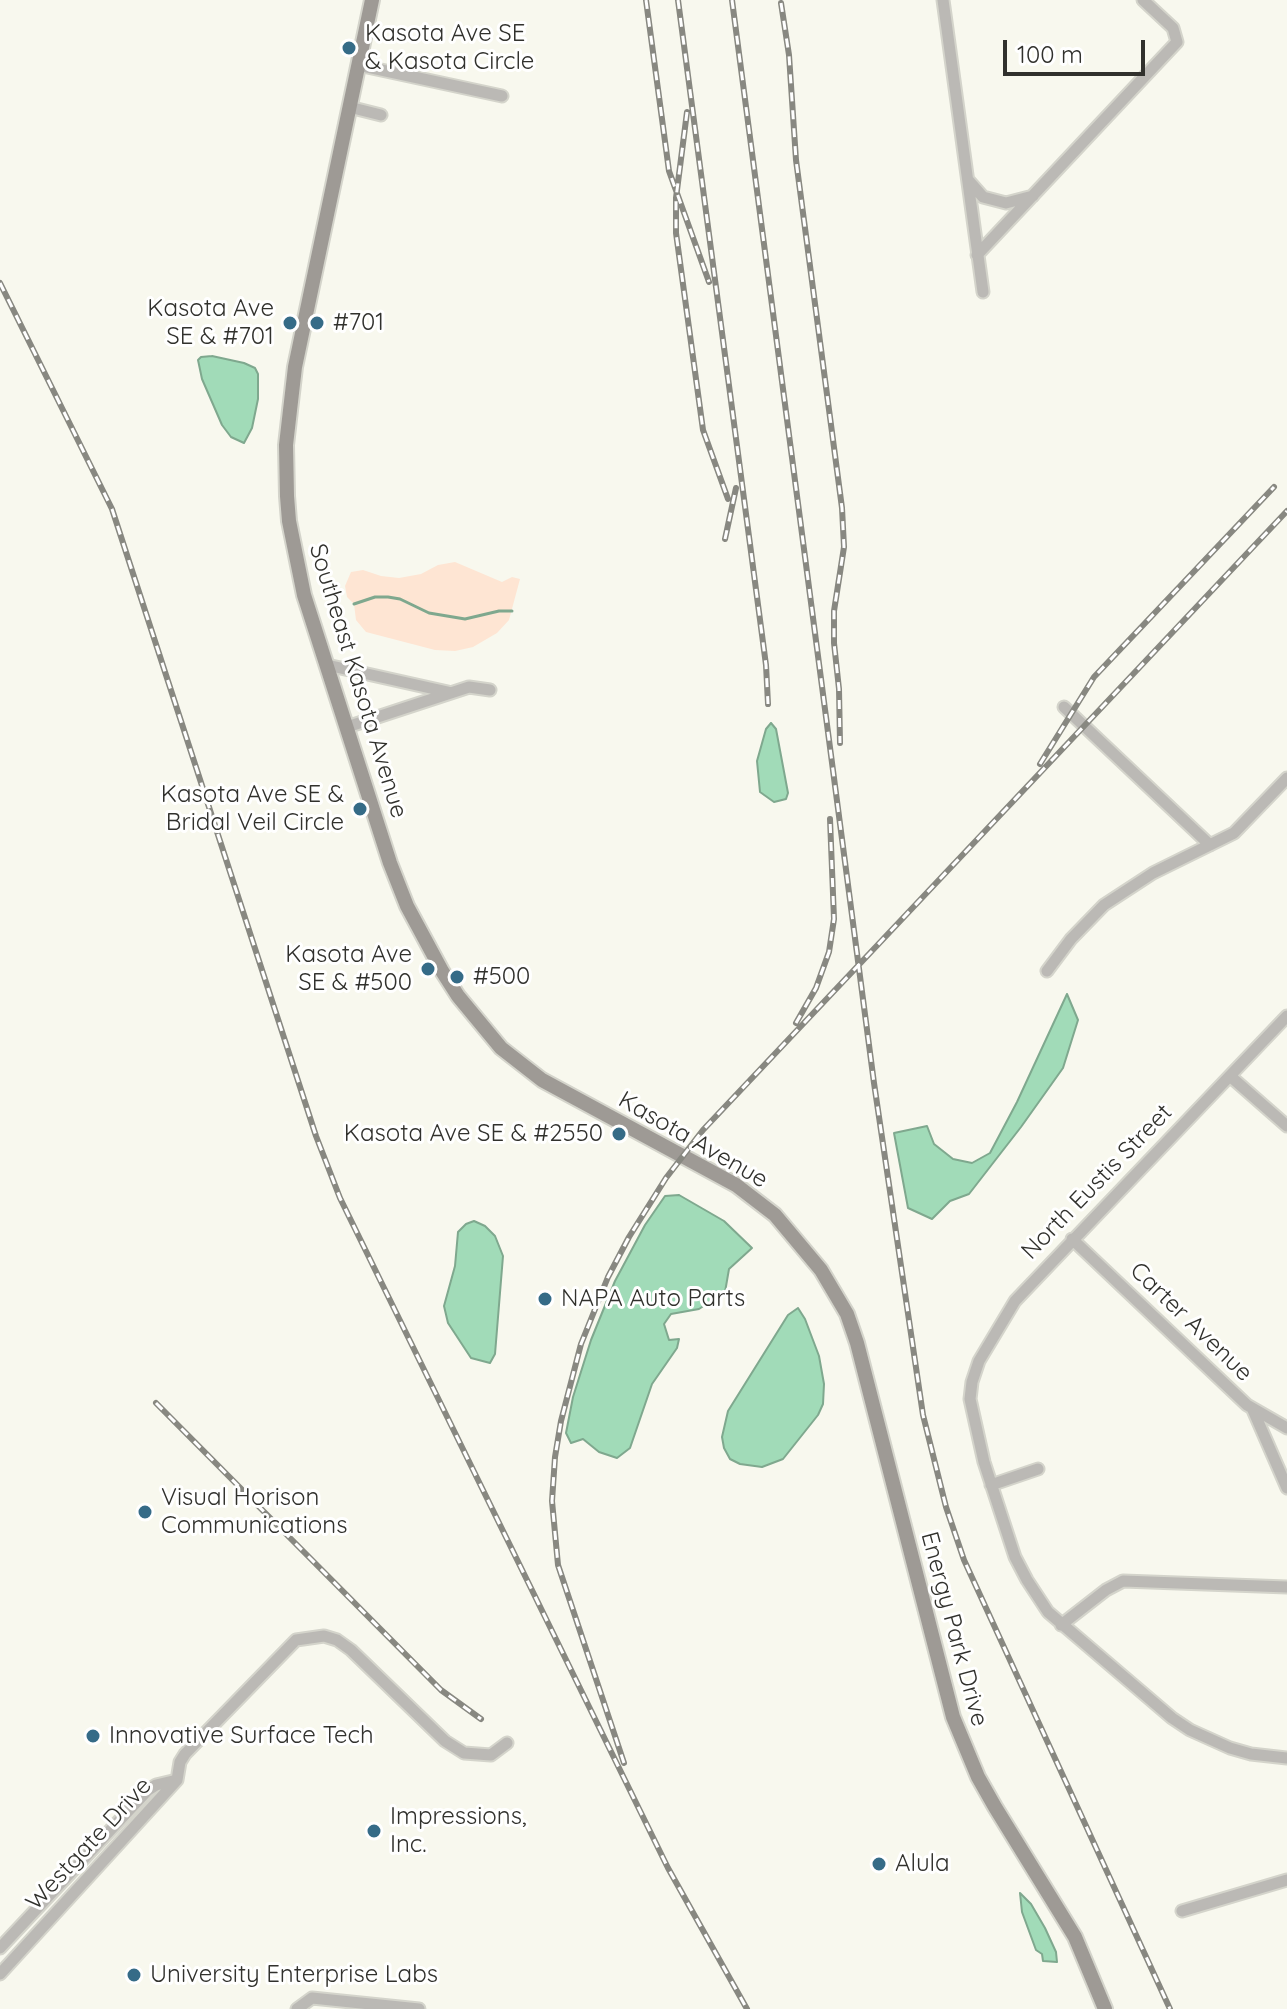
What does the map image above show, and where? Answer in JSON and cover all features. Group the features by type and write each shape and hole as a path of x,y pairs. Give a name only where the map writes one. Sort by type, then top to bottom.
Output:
{"street":[{"name":"Southeast Kasota Avenue","path":"372,0 295,367 286,445 291,531 304,595 390,863 407,906 442,971 479,1023"},
{"path":"943,0 983,292"},
{"path":"977,255 1177,42 1173,28 1143,0"},
{"path":"358,65 502,96"},
{"path":"349,107 381,115"},
{"path":"967,179 983,197 1006,203 1033,196"},
{"path":"327,665 449,692"},
{"path":"347,727 449,692 469,687 490,690"},
{"path":"1064,707 1210,845"},
{"path":"1047,971 1071,939 1104,905 1153,873 1234,833 1287,778"},
{"name":"North Eustis Street","path":"991,1485 970,1399 979,1361 1003,1319 1032,1281 1287,1016"},
{"name":"Kasota Avenue","path":"479,1023 501,1048 534,1075 721,1176 775,1215 821,1270 847,1314 878,1419"},
{"path":"1230,1076 1287,1126"},
{"name":"Carter Avenue","path":"1072,1239 1253,1410 1287,1428"},
{"path":"1253,1410 1287,1488"},
{"name":"Energy Park Drive","path":"878,1419 953,1717 995,1807 1075,1937 1105,2009"},
{"path":"1038,1469 991,1485 1015,1557 1048,1612 1190,1730 1251,1754 1287,1757"},
{"path":"1061,1625 1106,1590 1123,1581 1287,1587"},
{"name":"Westgate Drive","path":"0,1974 177,1780 180,1762 185,1754 296,1640 324,1636 351,1650 453,1747 464,1753 483,1756 497,1752 507,1743"},
{"name":"Westgate Drive","path":"0,1948 148,1790 177,1780"},
{"path":"1182,1911 1287,1880"},
{"path":"299,2007 312,1998 419,2009"}],"shaded area":[{"path":"212,356 244,363 255,368 258,374 258,399 252,428 244,443 231,437 222,425 202,379 198,360"},
{"path":"455,562 502,582 512,577 520,579 509,620 497,633 473,647 455,651 435,650 366,632 356,620 354,604 347,597 345,586 351,572 363,570 399,578"},
{"path":"771,723 776,729 788,793 786,799 774,802 760,792 757,761 766,729"},
{"path":"1067,994 1078,1020 1063,1068 1021,1127 969,1194 950,1201 932,1219 908,1208 894,1133 927,1126 934,1144 953,1159 972,1163 990,1153"},
{"path":"679,1195 724,1221 752,1248 729,1269 725,1292 699,1309 671,1314 664,1324 669,1340 679,1339 677,1348 652,1384 630,1448 617,1458 599,1452 583,1439 571,1443 566,1433 573,1397 591,1340 615,1281 645,1225 665,1196"},
{"path":"474,1221 495,1236 503,1256 495,1354 490,1363 471,1358 448,1323 444,1306 455,1266 458,1232"},
{"path":"798,1308 819,1356 824,1384 823,1404 818,1415 783,1459 762,1467 740,1464 730,1459 724,1448 722,1437 728,1411 788,1315"},
{"path":"1020,1893 1031,1904 1045,1928 1057,1962 1043,1961 1042,1954 1036,1950 1022,1912"}],"waterway":[{"path":"354,604 375,597 388,597 400,599 429,613 465,619 512,611"}],"railway":[{"path":"646,0 669,171 709,282"},
{"path":"678,0 766,665 768,704"},
{"path":"732,0 874,1083 923,1415 946,1507 964,1560 1170,2009"},
{"path":"781,3 789,55 796,160 842,508 844,547 834,611 840,743"},
{"path":"687,112 676,198 676,233 703,430 728,499"},
{"path":"0,283 112,509 316,1136 340,1198 668,1868 747,2009"},
{"path":"1040,764 1094,677 1274,487"},
{"path":"725,539 736,488"},
{"path":"624,1763 558,1565 552,1501 561,1421 581,1344 608,1277 629,1237 666,1178 703,1130 1287,511"},
{"path":"796,1023 816,988 829,952 834,919 830,819"},
{"path":"156,1403 441,1690 481,1719"}],"place":[{"name":"Kasota Ave SE & Kasota Circle","path":"349,48"},
{"name":"Kasota Ave SE & #701","path":"290,323"},
{"name":"#701","path":"317,323"},
{"name":"Kasota Ave SE & Bridal Veil Circle","path":"360,809"},
{"name":"Kasota Ave SE & #500","path":"428,969"},
{"name":"#500","path":"457,977"},
{"name":"Kasota Ave SE & #2550","path":"619,1134"},
{"name":"NAPA Auto Parts","path":"545,1299"},
{"name":"Visual Horison Communications","path":"145,1512"},
{"name":"Innovative Surface Tech","path":"93,1736"},
{"name":"Impressions, Inc.","path":"374,1831"},
{"name":"Alula","path":"879,1864"},
{"name":"University Enterprise Labs","path":"134,1975"}]}
